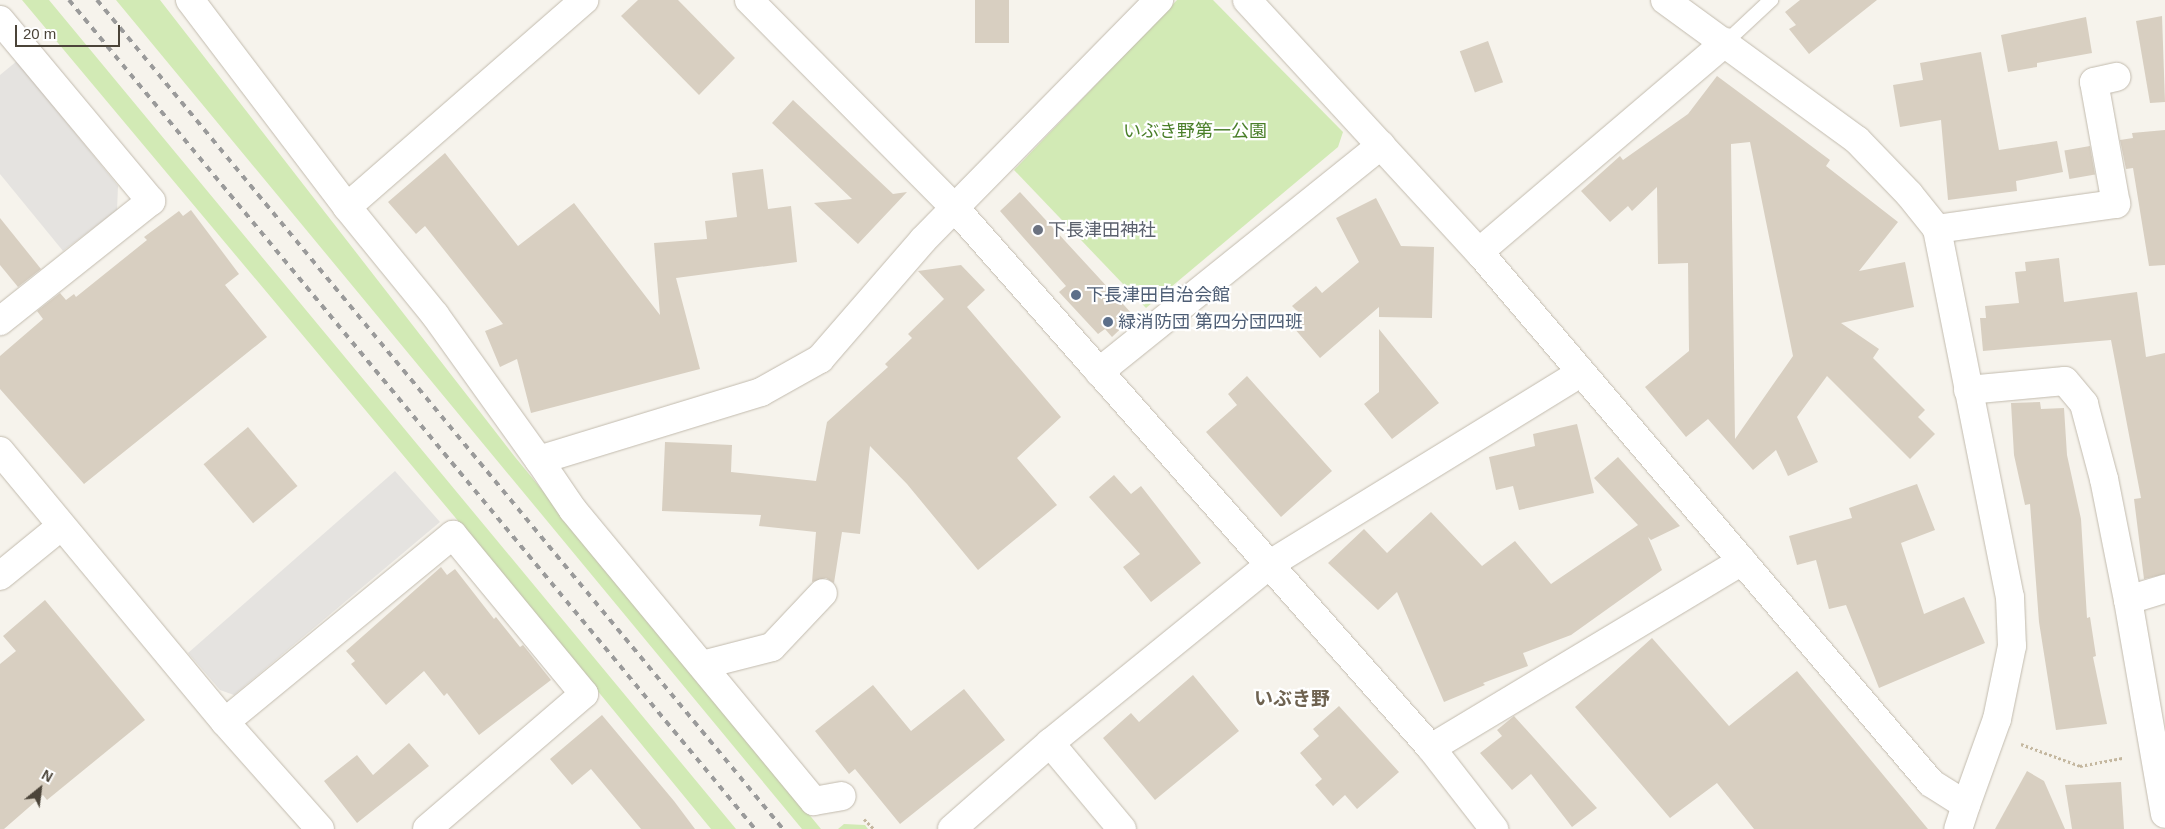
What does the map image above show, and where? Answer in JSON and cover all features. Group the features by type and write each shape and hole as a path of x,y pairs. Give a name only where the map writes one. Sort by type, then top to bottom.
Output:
{"street":[{"path":"190,0 347,207 436,315 573,510 814,801 842,796"},
{"path":"347,207 584,0"},
{"path":"749,0 955,208 1431,748 1494,829"},
{"path":"539,460 761,392 820,359 955,208 1159,0"},
{"path":"1247,0 1479,252 1962,817 1997,719 2012,646 2010,597 1937,229 1909,194 1857,140 1726,42 1666,0"},
{"path":"0,20 151,201 0,321"},
{"path":"1479,252 1726,42"},
{"path":"1937,229 2116,204 2094,81"},
{"path":"1099,372 1381,145"},
{"path":"952,829 1050,743 1270,564 1581,373"},
{"path":"1968,390 2065,381 2084,404 2104,479 2128,600 2165,814"},
{"path":"0,451 60,527 225,722 320,829"},
{"path":"0,576 60,527"},
{"path":"225,722 454,535 584,694 427,829"},
{"path":"1431,748 1742,561"},
{"path":"2128,600 2165,589"},
{"path":"702,665 772,648 823,592"},
{"path":"1050,743 1122,829"}],"lane":[{"path":"1726,42 1771,0"}],"path":[{"path":"2020,744 2080,766 2114,759"}],"green space":[{"path":"22,0 49,0 736,829 711,829 454,516"},
{"path":"116,0 160,0 515,457 821,829 802,829"},
{"name":"いぶき野第一公園","path":"1177,0 1213,0 1343,132 1338,147 1146,308 1014,170"},
{"path":"844,824 865,825 868,829 838,829"}],"shaded area":[{"path":"17,61 118,186 117,210 63,251 0,174 0,75"},
{"path":"395,471 440,522 234,695 220,690 188,653"}],"building":[{"path":"638,0 678,0 735,58 699,95 621,16"},
{"path":"975,0 1009,0 1009,43 975,43"},
{"path":"1800,0 1877,0 1809,54 1789,29 1796,25 1785,12"},
{"path":"2162,16 2165,102 2150,103 2136,21"},
{"path":"2086,17 2092,53 2037,63 2037,67 2008,72 2001,35"},
{"path":"1488,41 1503,82 1475,93 1460,51"},
{"path":"1981,52 1999,150 2057,141 2063,172 2016,181 2017,191 1948,200 1941,120 1900,127 1893,85 1923,80 1920,63"},
{"path":"1717,76 1830,160 1826,166 1898,222 1859,271 1905,262 1914,307 1841,323 1879,349 1873,358 1925,410 1918,417 1935,434 1910,459 1827,376 1797,417 1818,462 1788,476 1776,450 1753,470 1708,419 1686,437 1645,387 1689,351 1688,263 1658,264 1657,187 1632,211 1628,206 1610,222 1581,191 1620,156 1623,160 1688,114","holes":["1750,142 1793,356 1735,439 1731,144"]},
{"path":"793,100 893,194 907,192 858,244 814,203 852,199 772,123"},
{"path":"2165,130 2165,265 2149,266 2133,168 2126,169 2120,140 2133,138 2132,133"},
{"path":"2090,146 2095,175 2069,179 2064,151"},
{"path":"445,153 518,246 574,203 660,315 654,243 707,239 705,221 737,217 732,173 763,169 768,209 791,206 797,262 676,278 700,369 531,413 517,359 500,367 485,331 503,324 425,226 416,234 388,202"},
{"path":"1020,192 1134,316 1112,337 1105,329 1098,334 1059,292 1066,286 1000,211"},
{"path":"1376,198 1401,246 1434,247 1432,318 1379,317 1379,307 1320,358 1287,320 1297,311 1292,306 1316,286 1322,293 1359,262 1336,218"},
{"path":"191,210 239,274 225,285 267,337 84,484 0,389 0,356 43,319 37,311 60,293 66,300 74,294 76,297 147,240 144,237 179,211 183,216"},
{"path":"0,218 41,269 18,287 0,265"},
{"path":"2059,258 2064,302 2137,292 2146,357 2165,353 2165,574 2144,579 2134,499 2141,498 2111,340 1983,351 1980,318 1986,318 1985,306 2019,303 2015,272 2026,271 2025,262"},
{"path":"961,265 985,290 967,307 1061,417 1017,458 1057,505 978,570 907,484 870,446 860,534 842,532 834,583 826,578 812,582 816,532 759,526 761,515 662,511 665,442 732,445 731,472 816,481 827,422 888,367 885,364 912,338 908,334 944,299 918,271"},
{"path":"1379,329 1439,403 1392,439 1364,404 1379,392"},
{"path":"1247,376 1332,471 1281,517 1206,432 1237,405 1228,394"},
{"path":"2040,402 2041,409 2064,408 2067,455 2081,519 2087,618 2090,617 2096,656 2093,657 2107,724 2056,730 2039,622 2030,504 2025,505 2014,455 2011,403"},
{"path":"1577,424 1594,493 1519,510 1513,486 1496,490 1489,457 1535,446 1533,434"},
{"path":"248,427 297,486 253,523 204,464"},
{"path":"1618,457 1680,526 1651,540 1648,537 1662,570 1571,635 1523,653 1528,666 1483,683 1485,685 1444,702 1397,592 1378,610 1328,563 1364,529 1387,553 1431,512 1482,566 1515,541 1551,584 1638,525 1594,478"},
{"path":"1114,475 1131,494 1141,486 1201,563 1151,602 1123,567 1140,554 1089,497"},
{"path":"1917,484 1935,530 1901,543 1924,614 1964,597 1985,643 1879,688 1846,605 1829,609 1816,560 1797,565 1789,536 1852,518 1849,508"},
{"path":"441,567 447,575 455,569 494,619 496,617 520,647 523,645 551,680 479,735 447,693 444,696 424,671 386,705 351,664 355,661 346,651"},
{"path":"45,600 145,720 47,800 43,795 4,829 0,829 0,664 16,651 3,636"},
{"path":"1652,638 1729,726 1797,671 1928,829 1754,829 1717,783 1670,818 1575,707"},
{"path":"1193,675 1239,731 1155,800 1103,738 1131,713 1139,722"},
{"path":"873,685 911,731 964,689 1005,740 900,824 855,769 849,774 815,731"},
{"path":"1339,706 1399,772 1357,809 1345,795 1333,806 1315,785 1322,779 1300,753 1319,736 1313,729"},
{"path":"602,715 695,829 641,829 591,769 572,785 550,759"},
{"path":"1514,716 1597,808 1572,827 1531,774 1512,790 1480,753 1502,736 1497,730"},
{"path":"409,743 429,766 357,823 324,781 357,755 373,775"},
{"path":"2027,771 2044,781 2065,829 1995,829"},
{"path":"2121,782 2124,829 2072,829 2065,785"}],"railway":[{"path":"69,0 755,829"},
{"path":"97,0 783,829"}],"place":[{"name":"下長津田神社","path":"1038,230"},
{"name":"下長津田自治会館","path":"1076,295"},
{"name":"緑消防団 第四分団四班","path":"1108,322"}],"district":[{"name":"いぶき野","path":"1292,699"}]}
